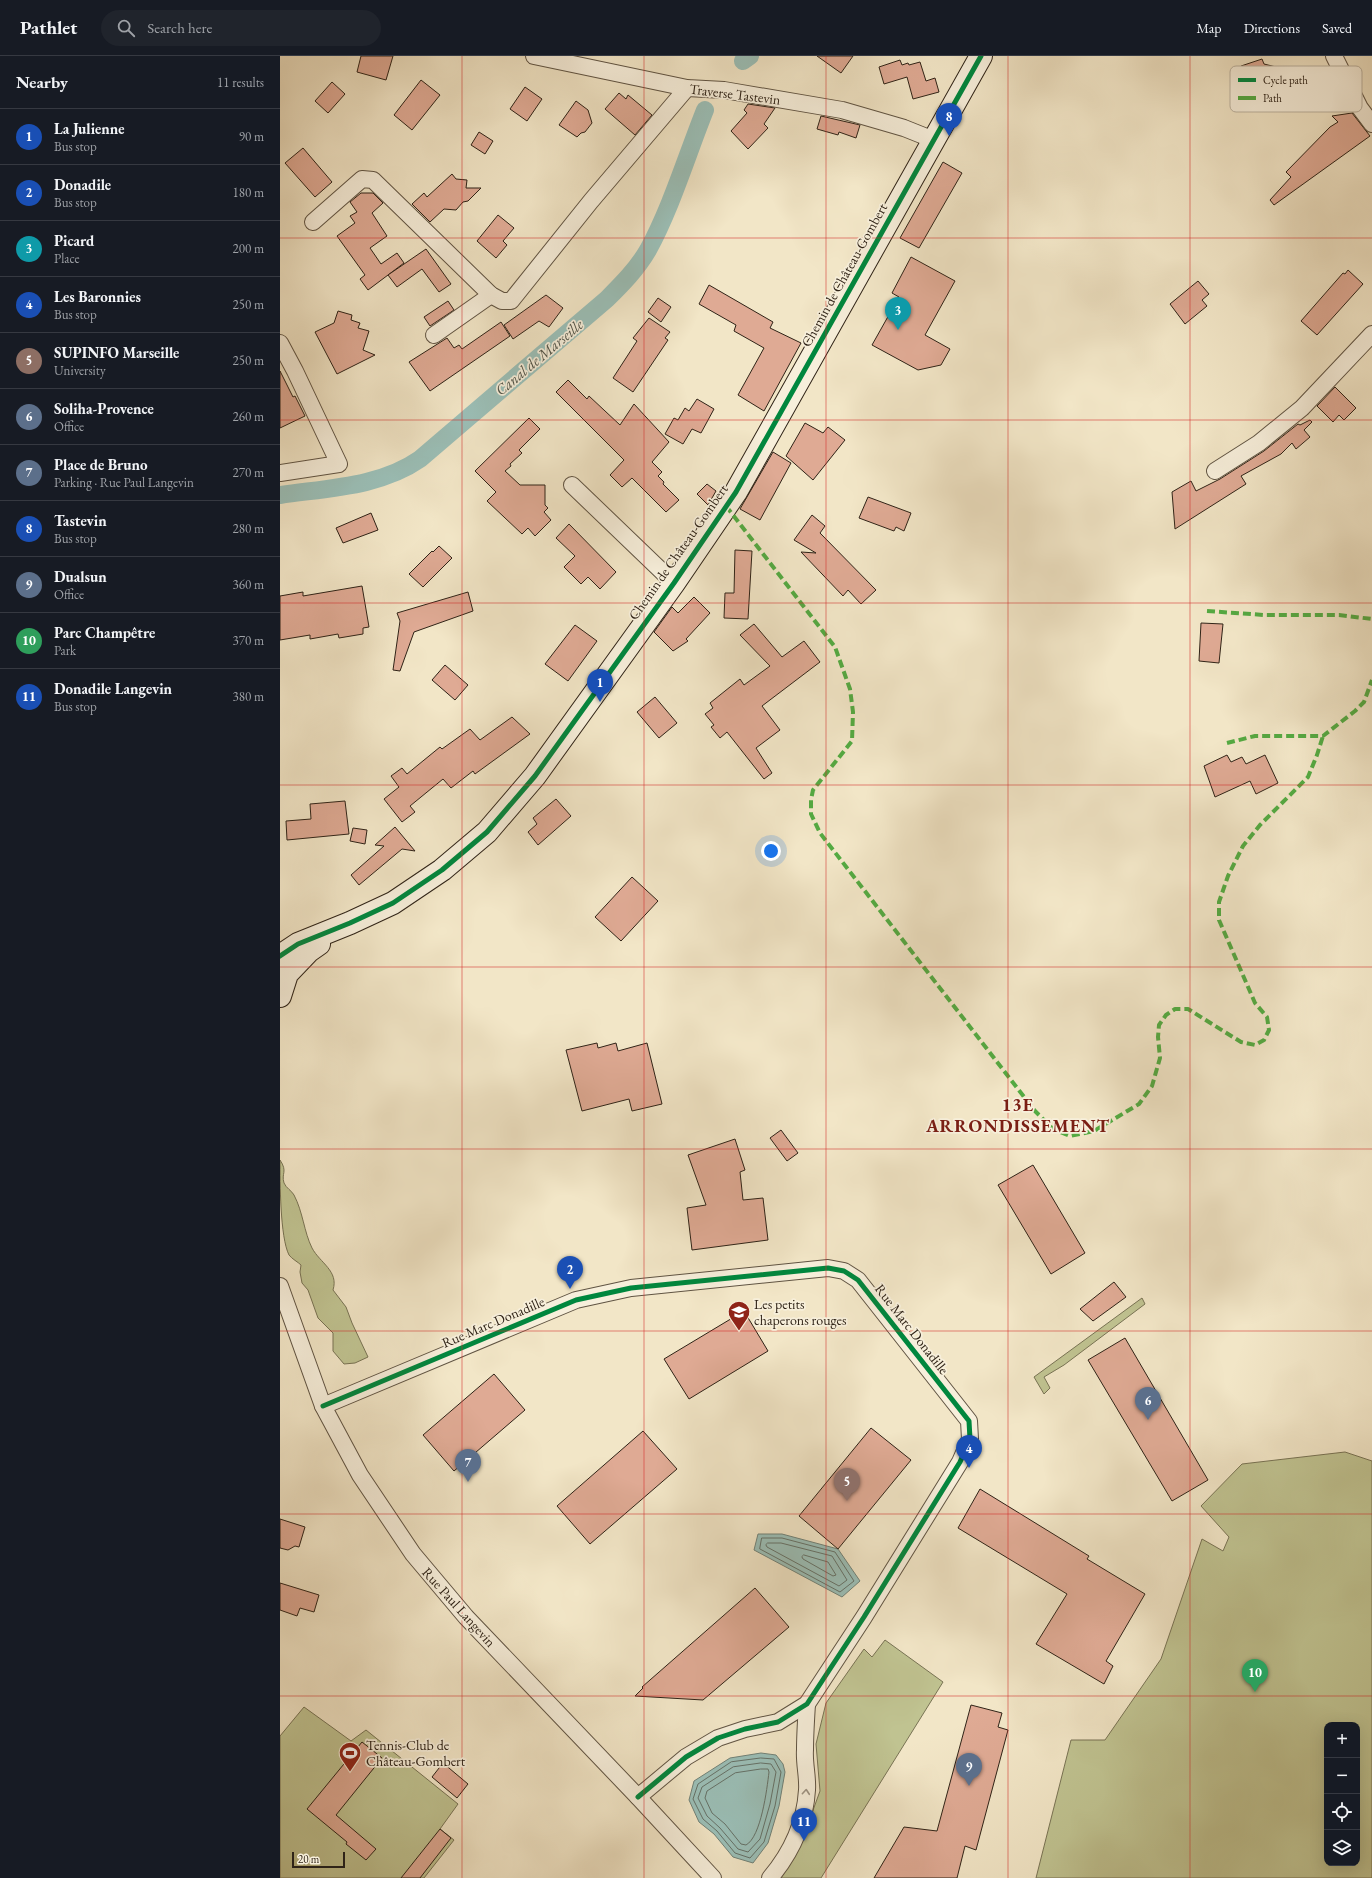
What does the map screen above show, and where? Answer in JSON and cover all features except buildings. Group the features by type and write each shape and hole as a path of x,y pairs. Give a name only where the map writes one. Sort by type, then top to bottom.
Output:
{"street":[{"name":"Traverse Tastevin","path":"534,56 687,88 724,90 842,110 904,128 934,140"},
{"name":"Chemin de Château-Gombert","path":"280,956 298,944 350,923 393,902 442,870 487,832 534,776 674,583 736,492 981,56"},
{"path":"1334,56 1339,66"},
{"path":"313,222 362,179 373,180 491,295 502,301 511,301 591,201 687,88"},
{"path":"1362,111 1372,124"},
{"path":"434,335 491,295"},
{"path":"1215,471 1259,443 1302,408 1372,334"},
{"path":"280,343 295,371 339,464 280,473"},
{"path":"572,485 674,583"},
{"name":"Chemin de Château-Gombert","path":"280,996 287,974 308,951 350,923"},
{"name":"Rue Marc Donadille","path":"323,1406 576,1300 631,1288 828,1268 844,1271 858,1280 969,1421 970,1439 960,1462 864,1617 807,1704 778,1722 745,1729 718,1738 686,1757 638,1797"},
{"name":"Rue Paul Langevin","path":"280,1286 323,1406 360,1475 413,1554 466,1617 638,1797 713,1878"},
{"name":"Rue Marc Donadille","path":"770,1878 784,1861 803,1818 807,1789 804,1751 807,1704"}],"green space":[{"path":"280,1160 284,1167 284,1183 293,1194 297,1202 312,1248 331,1272 334,1283 333,1290 346,1307 368,1357 355,1363 344,1364 333,1351 333,1333 318,1318 308,1290 302,1283 300,1272 301,1265 289,1255 286,1247 282,1223 280,1195"},
{"path":"1142,1298 1145,1304 1064,1365 1044,1377 1050,1388 1044,1394 1034,1377"},
{"path":"1345,1452 1372,1461 1372,1878 1036,1878 1071,1740 1105,1740 1161,1659 1202,1539 1223,1551 1229,1537 1201,1506 1242,1464"},
{"path":"885,1640 943,1682 821,1878 774,1878 808,1824 820,1791 816,1744 826,1703 864,1649 872,1657"},
{"name":"Tennis-Club de Château-Gombert","path":"304,1707 351,1741 366,1730 458,1804 440,1829 454,1840 424,1878 280,1878 280,1736"}],"water":[{"path":"758,1534 782,1534 838,1549 860,1581 842,1597 754,1550"},
{"path":"761,1753 776,1755 783,1764 785,1772 779,1806 768,1843 753,1863 733,1857 714,1834 699,1822 689,1800 694,1781 730,1758"}],"waterway":[{"name":"Canal de Marseille","path":"743,61 750,56"},
{"name":"Canal de Marseille","path":"280,495 334,488 371,481 404,468 420,459 607,299 624,282 648,250 664,217 705,110"}],"marked path":[{"path":"726,506 835,647 850,689 853,712 852,741 813,790 811,814 820,833 1035,1111 1053,1129 1070,1136 1094,1131 1139,1104 1152,1086 1160,1058 1158,1037 1159,1025 1166,1015 1175,1009 1188,1009 1241,1042 1255,1045 1264,1040 1269,1030 1267,1017 1255,1003 1219,920 1219,902 1228,876 1243,846 1260,825 1308,777 1323,736"},
{"path":"1207,611 1264,615 1339,615 1372,619"},
{"path":"1227,743 1255,736 1323,736 1364,702 1372,680"}],"cycle path":[{"path":"280,956 298,944 350,923 393,903 442,870 487,832 535,776 674,583 736,492 981,56"},
{"path":"323,1406 576,1300 631,1288 828,1268 844,1271 858,1280 969,1421 970,1439 960,1462 864,1617 807,1704 778,1722 745,1729 718,1738 686,1757 638,1797"}],"place":[{"name":"Tastevin","path":"949,136"},
{"name":"Picard","path":"898,330"},
{"name":"La Julienne","path":"600,702"},
{"name":"Donadile","path":"570,1289"},
{"name":"Les petits chaperons rouges","path":"739,1332"},
{"name":"Soliha-Provence","path":"1148,1420"},
{"name":"Les Baronnies","path":"969,1468"},
{"name":"Place de Bruno","path":"468,1482"},
{"name":"SUPINFO Marseille","path":"847,1501"},
{"name":"Parc Champêtre","path":"1255,1692"},
{"name":"Tennis-Club de Château-Gombert","path":"350,1772"},
{"name":"Dualsun","path":"969,1786"},
{"name":"Donadile Langevin","path":"804,1841"}],"district":[{"name":"13E ARRONDISSEMENT","path":"1018,1114"}]}
